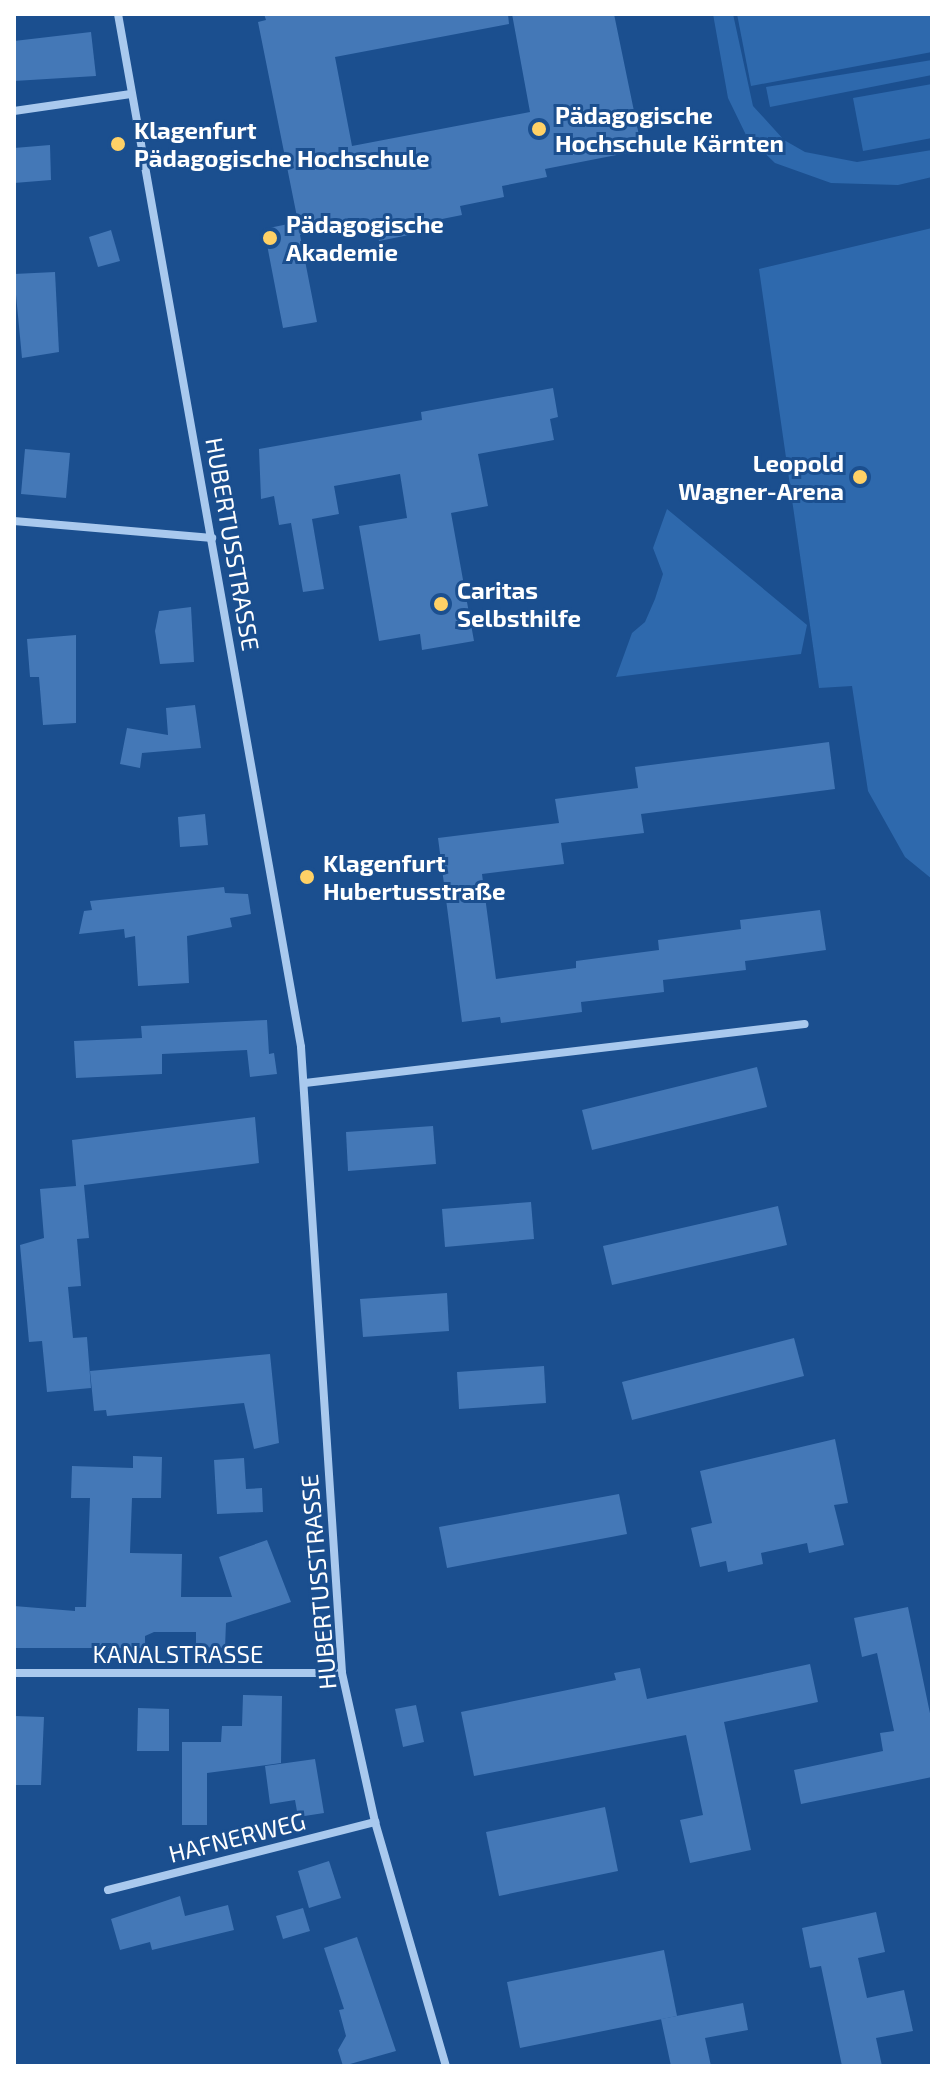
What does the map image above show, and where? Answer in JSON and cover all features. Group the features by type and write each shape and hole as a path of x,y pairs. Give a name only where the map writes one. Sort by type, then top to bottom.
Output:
{"street":[{"name":"HUBERTUSSTRASSE","path":"118,14 286,950 305,1083 342,1673 375,1822 446,2066"},
{"path":"14,111 131,94"},
{"path":"14,521 212,538"},
{"path":"305,1083 805,1024"},
{"name":"KANALSTRASSE","path":"14,1673 342,1673"},
{"name":"HAFNERWEG","path":"108,1890 375,1822"}],"shaded area":[{"path":"713,14 733,14 753,106 784,140 805,152 857,162 932,150 932,177 898,185 831,183 775,163 746,135 728,98"},
{"path":"737,14 932,14 932,52 751,86"},
{"path":"932,60 932,75 770,107 766,87"},
{"path":"932,84 932,138 863,151 853,98"},
{"name":"Leopold Wagner-Arena","path":"932,228 932,879 905,857 868,791 852,686 819,688 759,269"},
{"path":"667,509 807,625 801,654 616,677 632,633 645,622 663,574 653,548"}],"building":[{"name":"Pädagogische Hochschule Kärnten","path":"264,14 508,14 509,24 335,57 352,146 530,112 512,14 614,14 642,150 545,169 547,177 502,186 504,197 460,206 462,215 417,224 419,233 379,241 374,220 300,235 317,322 283,328 264,229 298,222 258,22 266,20"},
{"path":"91,32 96,76 14,81 14,41"},
{"path":"50,145 51,180 14,183 14,148"},
{"path":"111,230 120,261 98,267 89,237"},
{"path":"55,272 59,352 22,358 14,274"},
{"path":"553,388 558,417 550,419 554,440 478,454 488,506 451,513 474,641 422,650 420,634 379,641 359,526 407,518 400,474 334,486 339,514 312,519 324,589 303,592 291,523 279,525 274,496 261,499 259,449 422,420 421,412"},
{"path":"25,449 70,453 66,498 21,494"},
{"path":"191,607 194,662 160,664 155,631 159,611"},
{"path":"76,635 76,723 43,725 39,677 30,677 27,639"},
{"path":"195,705 201,748 142,753 140,768 120,764 127,728 168,735 166,708"},
{"path":"829,742 835,789 641,814 644,833 561,843 564,864 482,874 496,979 576,968 576,961 659,950 658,940 741,929 740,920 820,910 826,950 745,961 746,970 663,980 664,992 581,1002 582,1012 501,1023 500,1017 462,1022 438,838 559,823 555,799 638,788 635,767"},
{"path":"205,814 208,845 180,847 178,817"},
{"path":"224,887 225,893 248,894 251,914 230,918 232,927 187,936 189,983 138,986 135,936 125,938 124,929 79,934 84,911 92,910 90,901"},
{"path":"267,1020 269,1054 274,1053 277,1074 250,1077 247,1050 162,1054 162,1074 76,1078 74,1041 142,1038 141,1026"},
{"path":"757,1067 767,1107 592,1150 582,1110"},
{"path":"255,1117 259,1163 84,1185 89,1238 77,1239 81,1286 68,1287 73,1338 87,1337 91,1388 47,1392 42,1341 29,1342 20,1245 44,1238 40,1189 76,1186 72,1140"},
{"path":"433,1126 436,1164 348,1171 346,1132"},
{"path":"531,1202 534,1239 445,1247 442,1209"},
{"path":"778,1206 787,1245 612,1285 603,1246"},
{"path":"447,1293 449,1331 363,1337 360,1299"},
{"path":"794,1338 804,1376 632,1420 622,1382"},
{"path":"270,1354 279,1443 254,1449 244,1403 107,1416 106,1410 94,1411 90,1371"},
{"path":"544,1366 546,1403 459,1409 457,1372"},
{"path":"835,1439 848,1503 834,1505 844,1545 809,1553 807,1543 761,1553 763,1564 728,1572 726,1561 700,1567 691,1528 712,1523 700,1471"},
{"path":"133,1456 162,1457 161,1498 132,1498 130,1553 182,1554 181,1597 232,1597 219,1557 267,1540 291,1602 226,1623 225,1648 196,1647 196,1632 154,1632 145,1636 145,1648 14,1648 14,1606 75,1611 75,1607 86,1607 90,1498 71,1498 72,1466 133,1468"},
{"path":"244,1458 246,1489 262,1488 263,1512 217,1514 214,1460"},
{"path":"619,1494 627,1534 447,1568 439,1527"},
{"path":"908,1607 932,1723 932,1777 801,1804 794,1770 883,1751 880,1733 894,1731 877,1653 862,1657 854,1618"},
{"path":"810,1664 818,1702 724,1722 751,1850 690,1863 680,1820 703,1815 686,1735 474,1776 461,1712 616,1680 614,1673 640,1668 647,1699"},
{"path":"243,1695 282,1696 281,1763 207,1773 207,1825 182,1825 182,1742 221,1742 222,1726 242,1726"},
{"path":"416,1705 424,1742 403,1747 395,1709"},
{"path":"138,1708 169,1709 169,1751 137,1751"},
{"path":"14,1716 44,1717 41,1785 14,1785"},
{"path":"315,1759 324,1813 298,1817 295,1800 270,1804 265,1766"},
{"path":"605,1807 618,1871 499,1896 486,1832"},
{"path":"329,1861 341,1898 309,1908 298,1871"},
{"path":"180,1896 185,1916 228,1905 234,1930 152,1950 150,1942 120,1950 111,1919"},
{"path":"303,1908 310,1931 283,1939 276,1916"},
{"path":"876,1912 885,1952 858,1958 867,1998 904,1990 913,2031 876,2038 882,2066 842,2066 821,1966 810,1968 802,1928"},
{"path":"357,1937 396,2051 343,2066 338,2050 346,2036 339,2010 344,2009 324,1948"},
{"path":"664,1950 677,2016 520,2048 507,1982"},
{"path":"743,2003 748,2030 705,2038 711,2066 671,2066 661,2019"}],"place":[{"name":"Pädagogische Hochschule Kärnten","path":"539,129"},
{"name":"Klagenfurt Pädagogische Hochschule","path":"118,144"},
{"name":"Pädagogische Akademie","path":"270,238"},
{"name":"Leopold Wagner-Arena","path":"860,477"},
{"name":"Caritas Selbsthilfe","path":"441,604"},
{"name":"Klagenfurt Hubertusstraße","path":"307,877"}]}
